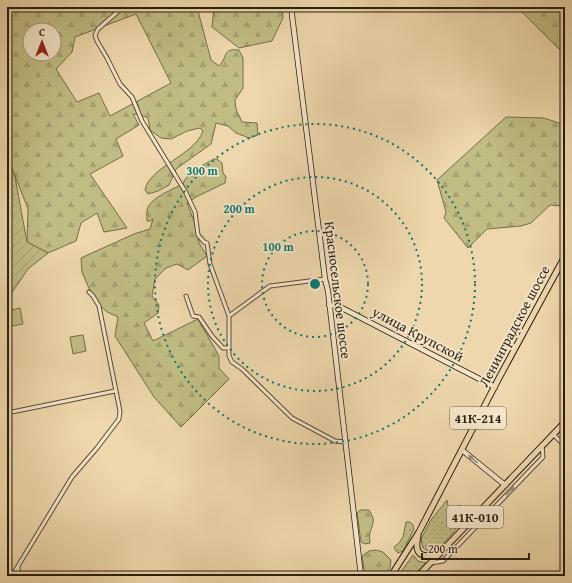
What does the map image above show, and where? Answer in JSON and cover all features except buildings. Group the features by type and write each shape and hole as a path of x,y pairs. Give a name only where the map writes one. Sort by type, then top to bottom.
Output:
{"main road":[{"name":"Красносельское шоссе","path":"291,7 329,305 361,576"},
{"name":"Ленинградское шоссе","path":"391,576 419,532 565,256"},
{"name":"улица Крупской","path":"329,305 338,306 495,387"},
{"name":"41К-010","path":"418,576 565,422"},
{"path":"462,450 505,485"},
{"path":"419,532 416,548 418,552 422,556 430,557 438,555"},
{"path":"388,576 400,563"}],"street":[{"path":"123,7 98,29 95,35 96,41 107,58 120,84 132,97 142,121 185,191 195,212 198,235 204,242 207,243 210,264 229,316 228,348 229,356 232,362 242,369 292,418 335,441 345,442"},
{"path":"229,316 270,286 325,279"},
{"path":"12,576 72,477 119,419 120,411 99,306 90,292"},
{"path":"186,296 193,316 199,317 212,336 223,348 228,348"},
{"path":"7,413 115,391"},
{"path":"553,434 565,446"},
{"path":"431,563 442,561 543,457 542,445"},
{"path":"18,567 19,576"}],"green space":[{"path":"7,7 197,7 211,60 219,66 230,50 239,50 243,58 243,88 235,100 236,109 242,122 257,123 258,135 249,138 236,133 228,126 216,123 211,144 176,169 169,185 148,194 145,190 148,182 155,174 191,147 203,131 200,128 187,131 171,139 161,138 150,130 148,118 133,114 139,125 116,139 123,156 90,174 127,228 104,232 97,213 81,223 76,241 48,253 27,242 28,209 7,155","holes":["136,14 171,83 110,116 99,93 77,102 56,69 72,52 75,37"]},
{"path":"214,7 282,7 283,18 272,41 239,48 212,27"},
{"path":"517,7 565,7 565,50 563,53"},
{"path":"506,117 544,118 565,125 565,196 559,206 550,205 531,223 521,226 487,229 468,248 444,218 446,212 437,180"},
{"path":"214,159 217,159 222,163 223,173 226,177 225,183 187,203 194,221 199,243 207,256 188,270 177,264 166,268 155,279 152,296 159,305 158,313 144,323 153,341 198,319 219,356 219,368 229,379 181,427 154,397 115,336 118,317 107,312 94,300 82,272 81,258 134,234 150,229 153,219 147,221 147,211 151,203 183,184 188,176 201,166"},
{"path":"7,161 15,177 27,242 48,253 28,269 11,294 7,295"},
{"path":"20,308 23,324 7,327 7,311"},
{"path":"83,335 86,351 73,354 70,337"},
{"path":"447,500 448,506 454,509 460,505 462,512 461,518 454,531 444,542 434,551 428,551 423,548 421,539 431,520"},
{"path":"360,510 369,510 373,517 370,543 365,544 361,542 357,513"},
{"path":"406,522 410,522 414,529 403,551 398,553 394,547 403,537"},
{"path":"376,550 383,552 391,560 390,568 383,576 365,576 362,556 369,551"},
{"path":"413,555 418,561 426,563 414,576 398,576"}]}
